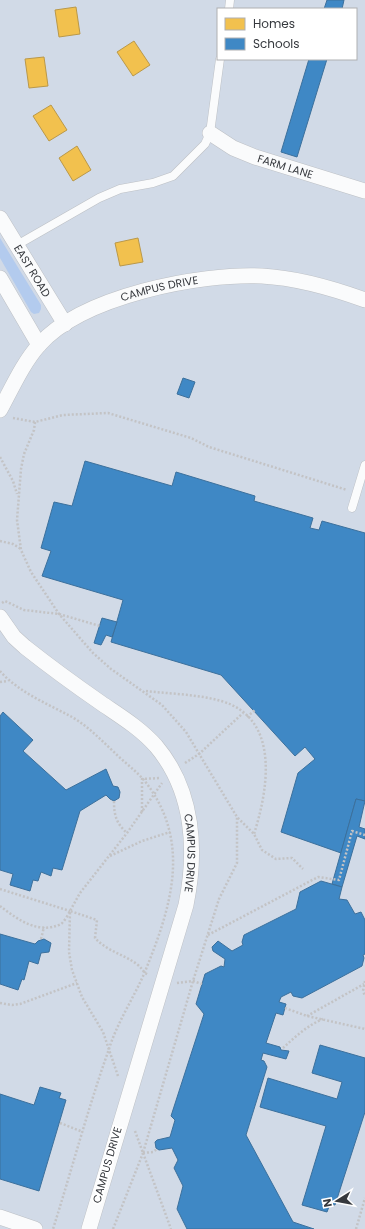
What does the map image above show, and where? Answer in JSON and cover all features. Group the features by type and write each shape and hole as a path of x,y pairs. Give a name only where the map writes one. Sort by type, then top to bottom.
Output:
{"street":[{"name":"FARM LANE","path":"210,133 234,148 255,157 365,191"},
{"name":"EAST ROAD","path":"0,218 65,324"},
{"name":"CAMPUS DRIVE","path":"4,413 14,384 39,345 65,324 100,306 153,288 244,276 263,276 311,283 365,300"},
{"path":"0,278 39,345"},
{"name":"CAMPUS DRIVE","path":"2,623 24,647 127,720 156,747 173,772 184,799 190,822 193,844 191,877 186,905 89,1229"},
{"path":"0,1217 35,1229"}],"lane":[{"path":"17,245 99,198 120,190 153,183 173,176 205,144 210,133 220,60"},
{"path":"352,508 365,465"}],"path":[{"path":"4,413 35,422 63,415 108,413 191,438 208,447 357,493"},
{"path":"35,422 34,430 24,454 18,496 17,520 21,550 31,572 59,614 93,653 111,669 145,691 162,705 186,732 237,817 254,834 262,850 276,859 292,858 303,869"},
{"path":"0,457 13,481 18,496"},
{"path":"0,541 12,544 21,550"},
{"path":"0,604 6,601 24,610 59,614 100,626"},
{"path":"0,671 8,681 93,731 142,779 154,794 170,832 174,847 174,864 170,896 144,973 109,1047 53,1229"},
{"path":"0,682 8,681"},
{"path":"145,691 202,696 223,701 247,717 262,737 266,759 262,806 254,834"},
{"path":"247,717 255,710"},
{"path":"173,772 199,754 243,713"},
{"path":"0,906 24,924 44,927 62,923 84,888 109,857 165,778 142,779"},
{"path":"142,779 142,812"},
{"path":"114,801 115,818 120,826 127,832"},
{"path":"113,1229 143,1153 219,900 237,863 237,817"},
{"path":"208,935 318,877 339,880 352,831 365,835"},
{"path":"109,857 142,841 170,832"},
{"path":"0,889 97,920 95,938 104,947 139,966 144,973"},
{"path":"70,911 69,952 72,970 82,997 103,1032 109,1047 143,1153 171,1229"},
{"path":"41,939 44,927"},
{"path":"364,983 363,991 365,996"},
{"path":"307,1016 364,983"},
{"path":"0,1003 12,1005 20,1004 77,984"},
{"path":"285,1008 307,1016 365,1029"},
{"path":"283,1048 315,1022 324,1019"},
{"path":"60,1123 83,1132"},
{"path":"143,1153 153,1152 157,1149"},
{"path":"356,1229 365,1198"}],"shaded area":[{"path":"0,0 365,0 365,1229 0,1229"},
{"path":"0,238 41,305 39,313 34,314 31,312 0,258"}],"building: Homes":[{"path":"76,7 80,34 59,37 55,10"},
{"path":"134,41 150,65 133,76 117,52"},
{"path":"44,57 48,86 29,88 25,59"},
{"path":"51,105 67,130 49,141 33,116"},
{"path":"77,146 91,170 73,181 59,158"},
{"path":"138,238 143,262 120,266 115,243"}],"building: Schools":[{"path":"327,0 344,0 342,8 324,8"},
{"path":"309,60 327,60 297,157 281,152"},
{"path":"183,378 195,382 189,398 177,394"},
{"path":"85,461 172,486 176,472 255,496 254,501 313,518 310,528 319,530 322,521 365,533 365,801 356,799 341,853 281,832 298,773 315,759 305,747 295,756 221,675 111,642 123,600 42,576 51,551 41,548 54,502 72,506"},
{"path":"102,618 117,622 112,637 106,635 101,645 94,643"},
{"path":"3,712 33,740 23,751 66,790 106,769 113,786 118,787 120,792 119,798 114,801 106,795 80,811 62,870 53,868 51,876 41,872 38,881 33,880 30,891 10,885 13,874 0,870 0,716"},
{"path":"356,799 365,801 359,827 365,829 365,839 357,836 342,887 332,884"},
{"path":"321,881 342,887 339,899 347,900 355,914 361,912 365,920 365,954 363,955 364,958 362,966 302,998 293,996 291,992 281,997 279,1002 286,1004 283,1015 276,1013 266,1043 280,1047 281,1050 289,1051 286,1059 263,1053 261,1060 264,1061 267,1067 246,1135 293,1222 314,1229 187,1229 177,1209 183,1186 174,1168 178,1160 172,1148 159,1150 156,1148 155,1142 157,1140 170,1137 175,1120 171,1116 204,1014 196,1004 205,974 221,966 224,967 225,959 213,951 212,947 218,941 232,951 243,945 242,942 244,935 296,909 300,892"},
{"path":"0,934 35,944 44,939 51,943 49,952 41,953 38,964 29,961 24,980 22,979 18,990 0,984"},
{"path":"320,1045 365,1058 365,1112 335,1205 330,1204 327,1212 302,1205 326,1126 260,1107 268,1078 337,1099 342,1082 312,1073"},
{"path":"40,1087 61,1093 59,1098 66,1100 39,1191 0,1179 0,1094 34,1105"}]}
